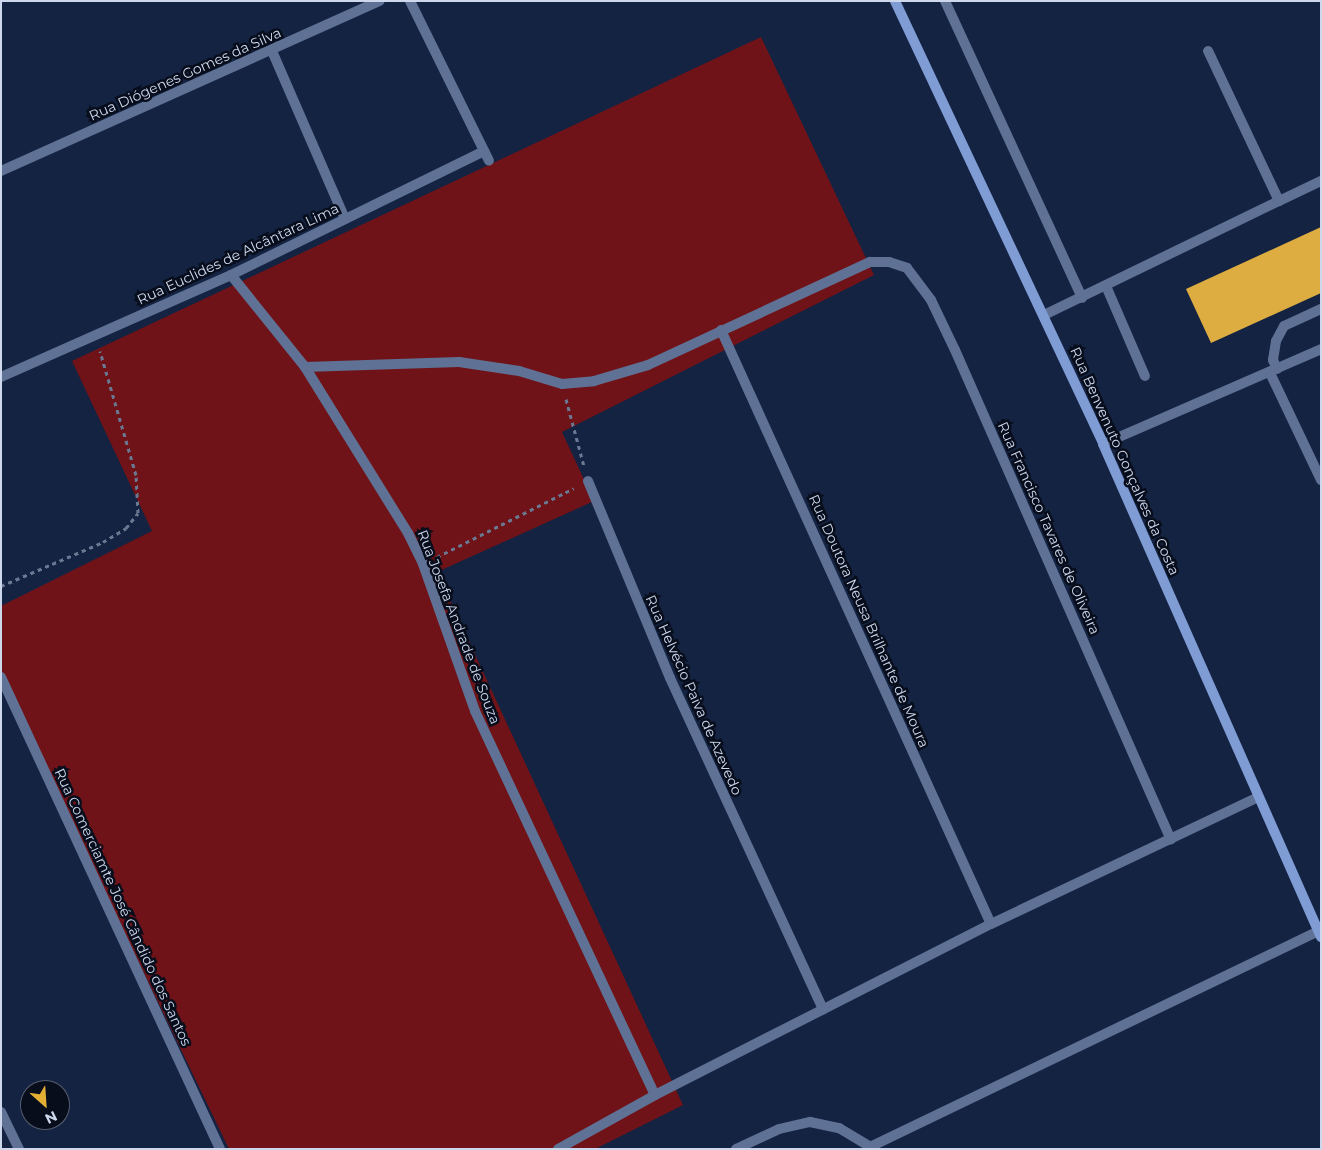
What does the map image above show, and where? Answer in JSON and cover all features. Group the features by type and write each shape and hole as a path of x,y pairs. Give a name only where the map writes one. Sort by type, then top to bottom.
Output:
{"main road":[{"name":"Rua Benvenuto Gonçalves da Costa","path":"895,1 1103,444 1319,934"}],"street":[{"name":"Rua Diógenes Gomes da Silva","path":"1,171 380,1"},
{"path":"410,1 489,161"},
{"path":"945,1 1082,298"},
{"path":"272,51 345,219"},
{"path":"1208,51 1279,201"},
{"name":"Rua Euclides de Alcântara Lima","path":"1,378 231,276 484,151"},
{"path":"1044,315 1321,181"},
{"name":"Rua Francisco Tavares de Oliveira","path":"721,330 870,262 889,262 908,268 938,313 1171,840"},
{"name":"Rua Josefa Andrade de Souza","path":"231,276 305,367 395,510 423,564 475,710 655,1095"},
{"path":"1106,286 1145,376"},
{"path":"1321,309 1284,326 1276,341 1273,360 1274,371 1321,480"},
{"path":"305,367 458,362 519,371 562,384 617,376 648,365 721,330"},
{"name":"Rua Doutora Neusa Brilhante de Moura","path":"721,330 992,924"},
{"path":"1103,444 1321,349"},
{"name":"Rua Helvécio Paiva de Azevedo","path":"588,481 670,678 823,1009"},
{"name":"Rua Comerciamte José Cândido dos Santos","path":"1,677 220,1149"},
{"path":"558,1149 655,1095 992,924 1258,797"},
{"path":"736,1149 779,1128 810,1122 839,1128 873,1147 1319,934"},
{"path":"1,1112 19,1149"}],"path":[{"path":"1,586 103,542 134,521 139,507 136,475 96,336"},
{"path":"423,564 588,481 562,384"}],"shaded area":[{"path":"761,37 874,275 562,432 594,501 437,572 683,1105 595,1149 229,1149 1,677 1,606 152,531 72,361"}],"building":[{"path":"1321,227 1321,293 1211,343 1186,289"}]}
